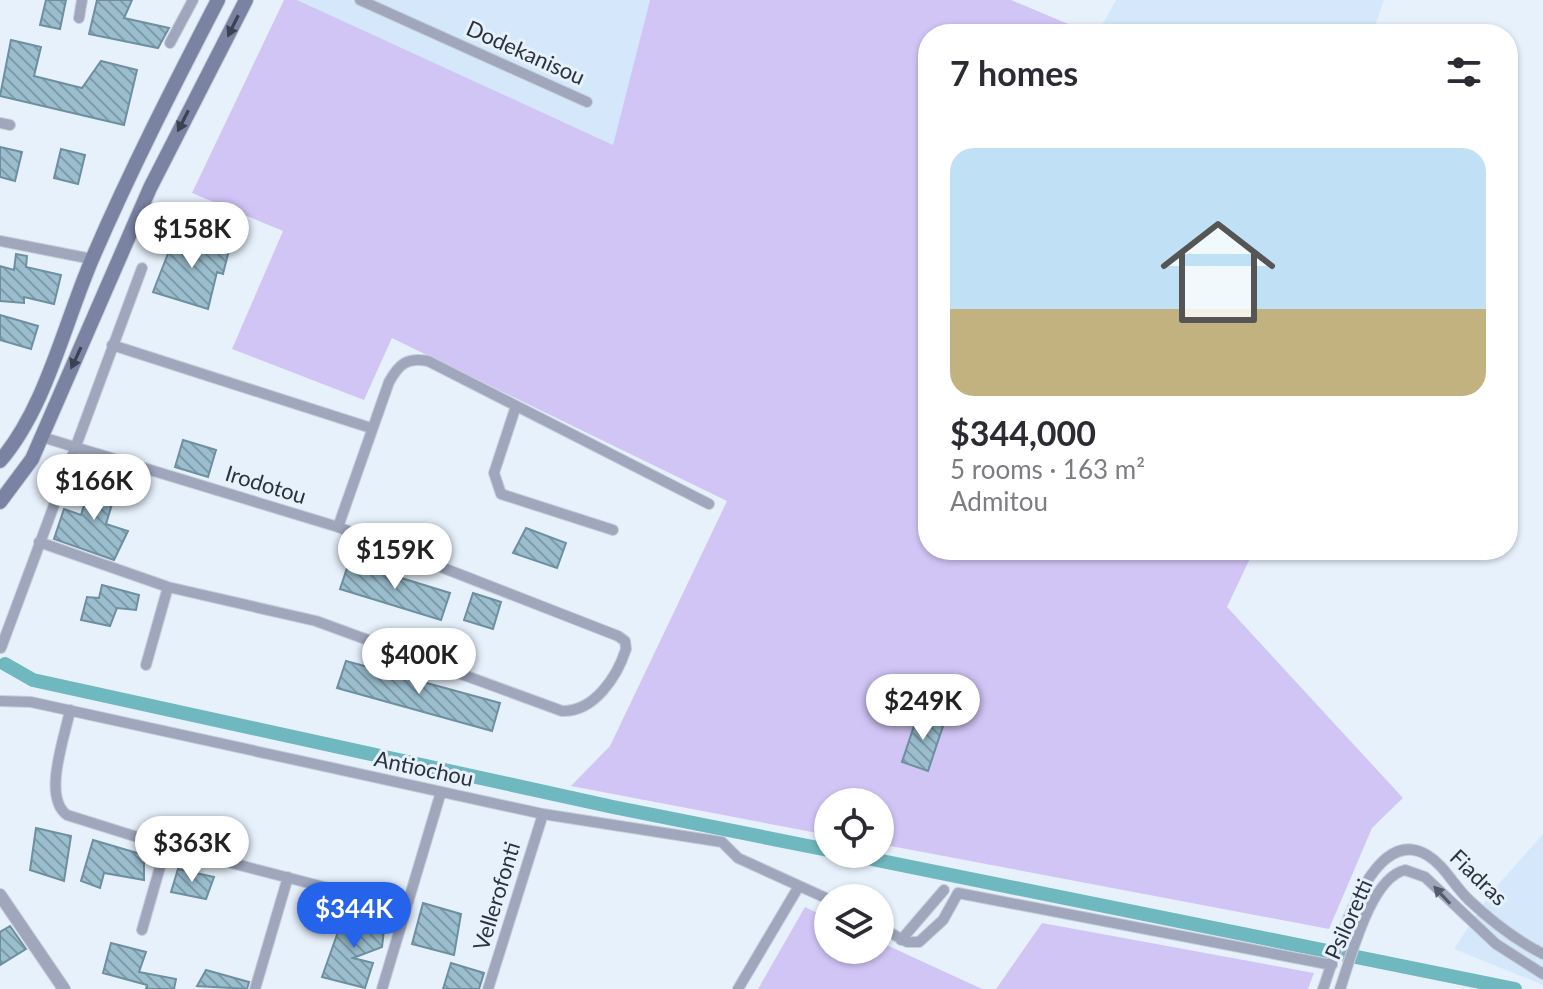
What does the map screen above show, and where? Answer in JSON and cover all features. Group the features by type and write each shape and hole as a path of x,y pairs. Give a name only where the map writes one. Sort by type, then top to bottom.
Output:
{"main road":[{"path":"0,461 25,428 92,259 152,126 218,0"},
{"path":"0,502 23,474 42,437 150,188 246,0"}],"street":[{"path":"79,18 82,0"},
{"path":"170,43 193,0"},
{"name":"Dodekanisou","path":"360,0 587,102"},
{"path":"0,241 92,259"},
{"path":"1,648 142,268"},
{"path":"112,345 371,428"},
{"path":"338,527 371,428 397,367 412,360 428,361 709,504"},
{"path":"516,406 494,473 501,494 613,530"},
{"name":"Irodotou","path":"42,437 338,527 609,632 625,641 623,657 588,706 577,712 562,711 316,621 168,587"},
{"path":"39,542 168,587 146,665"},
{"name":"Antiochou","path":"0,701 25,701 70,710 543,814 722,842 738,858 814,893"},
{"path":"70,710 54,786 59,808 72,818 166,846 405,908"},
{"path":"382,989 441,792"},
{"name":"Vellerofonti","path":"488,989 543,814"},
{"path":"142,930 166,846"},
{"name":"Fiadras","path":"1323,989 1341,938 1376,866 1397,851 1412,850 1427,855 1490,917 1522,943 1543,954"},
{"name":"Fiadras","path":"1400,871 1410,870 1425,877 1479,930 1543,974"},
{"name":"Psiloretti","path":"1340,989 1379,891 1388,878 1400,871"},
{"path":"255,989 288,877"},
{"path":"738,989 799,886"},
{"path":"901,940 944,890"},
{"path":"894,936 913,943 930,934 958,893 1333,961"},
{"path":"0,895 64,989"},
{"path":"1479,930 1490,917"}],"shaded area":[{"path":"284,0 297,0 613,145 650,0 1011,0 1068,24 918,24 918,560 1249,560 1227,607 1403,798 1372,828 1329,929 894,847 894,788 814,788 814,832 571,786 610,746 727,501 392,338 364,400 232,349 283,231 192,193"},
{"path":"297,0 650,0 613,146"},
{"path":"1116,0 1384,0 1376,24 1103,24"},
{"path":"1543,834 1543,985 1454,949 1490,894"},
{"path":"805,907 814,911 814,964 894,964 894,948 982,989 758,989"},
{"path":"1042,923 1314,973 1308,989 996,989"}],"building":[{"path":"46,0 66,0 60,29 40,25"},
{"path":"97,0 132,0 124,18 169,28 158,48 89,34"},
{"path":"11,40 41,47 34,76 82,88 101,61 137,70 124,125 0,96"},
{"path":"0,147 22,152 15,181 0,177"},
{"path":"61,149 85,155 78,184 54,178"},
{"path":"176,233 230,246 223,274 217,272 208,309 153,292"},
{"path":"16,254 27,256 26,267 61,275 54,304 24,297 24,303 0,301 0,266 14,270"},
{"path":"0,315 38,326 31,349 0,340"},
{"path":"183,440 216,450 208,477 175,467"},
{"path":"94,473 119,481 106,524 128,531 114,560 54,539 64,509 81,515"},
{"path":"526,528 566,543 557,568 513,553"},
{"path":"349,562 450,593 441,620 340,589"},
{"path":"102,585 139,595 136,610 117,608 110,626 81,620 87,597 99,598"},
{"path":"473,593 501,602 493,629 464,620"},
{"path":"346,661 500,703 492,731 337,688"},
{"path":"918,714 944,723 928,771 902,762"},
{"path":"36,828 71,836 64,881 30,870"},
{"path":"93,840 144,855 144,880 104,873 100,888 81,881"},
{"path":"178,869 214,877 206,899 171,892"},
{"path":"423,903 461,914 454,955 412,944"},
{"path":"345,912 385,922 382,947 353,958 373,963 365,988 322,977"},
{"path":"10,926 26,949 0,965 0,932"},
{"path":"111,943 146,952 139,972 176,979 174,989 146,989 147,985 103,973"},
{"path":"451,963 484,973 479,989 443,989"},
{"path":"206,970 249,982 247,989 197,986"}],"waterway":[{"path":"5,664 33,680 613,807 814,847"},
{"path":"894,863 1515,989"}]}
